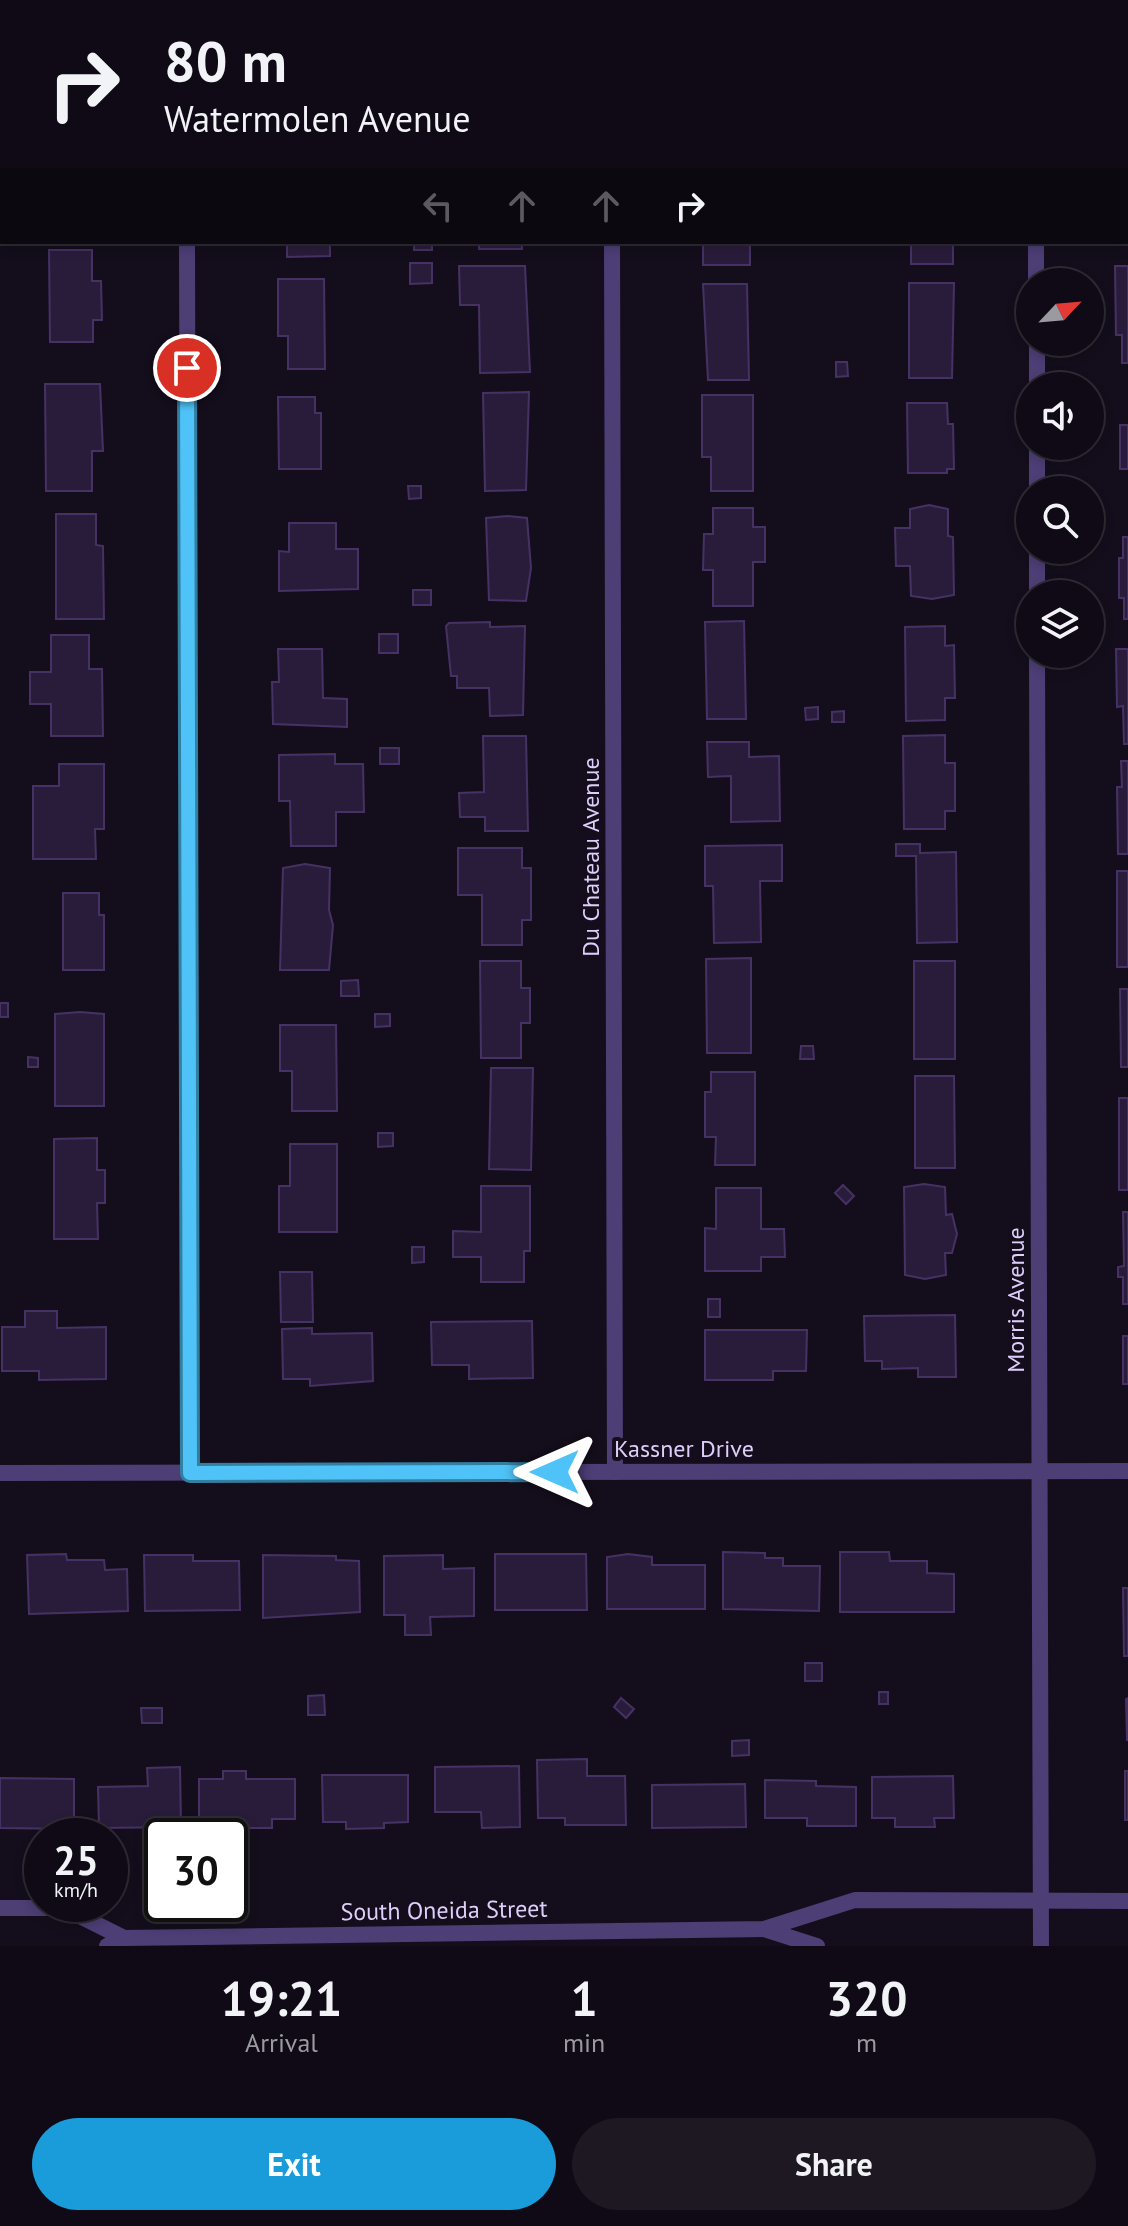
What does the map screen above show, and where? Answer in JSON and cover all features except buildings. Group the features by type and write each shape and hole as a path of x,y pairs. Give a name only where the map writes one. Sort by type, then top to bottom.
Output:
{"street":[{"path":"187,244 190,1473"},
{"name":"Du Chateau Avenue","path":"612,244 615,1472"},
{"path":"1036,244 1036,268"},
{"name":"Morris Avenue","path":"1037,668 1041,1946"},
{"name":"Kassner Drive","path":"0,1473 1128,1471"},
{"name":"South Oneida Street","path":"107,1946 124,1938 764,1929 855,1900 1128,1901"},
{"name":"South Oneida Street","path":"0,1908 64,1908 124,1938"},
{"name":"South Oneida Street","path":"764,1929 817,1946"}],"route":[{"path":"187,368 190,1473 555,1472"}]}
